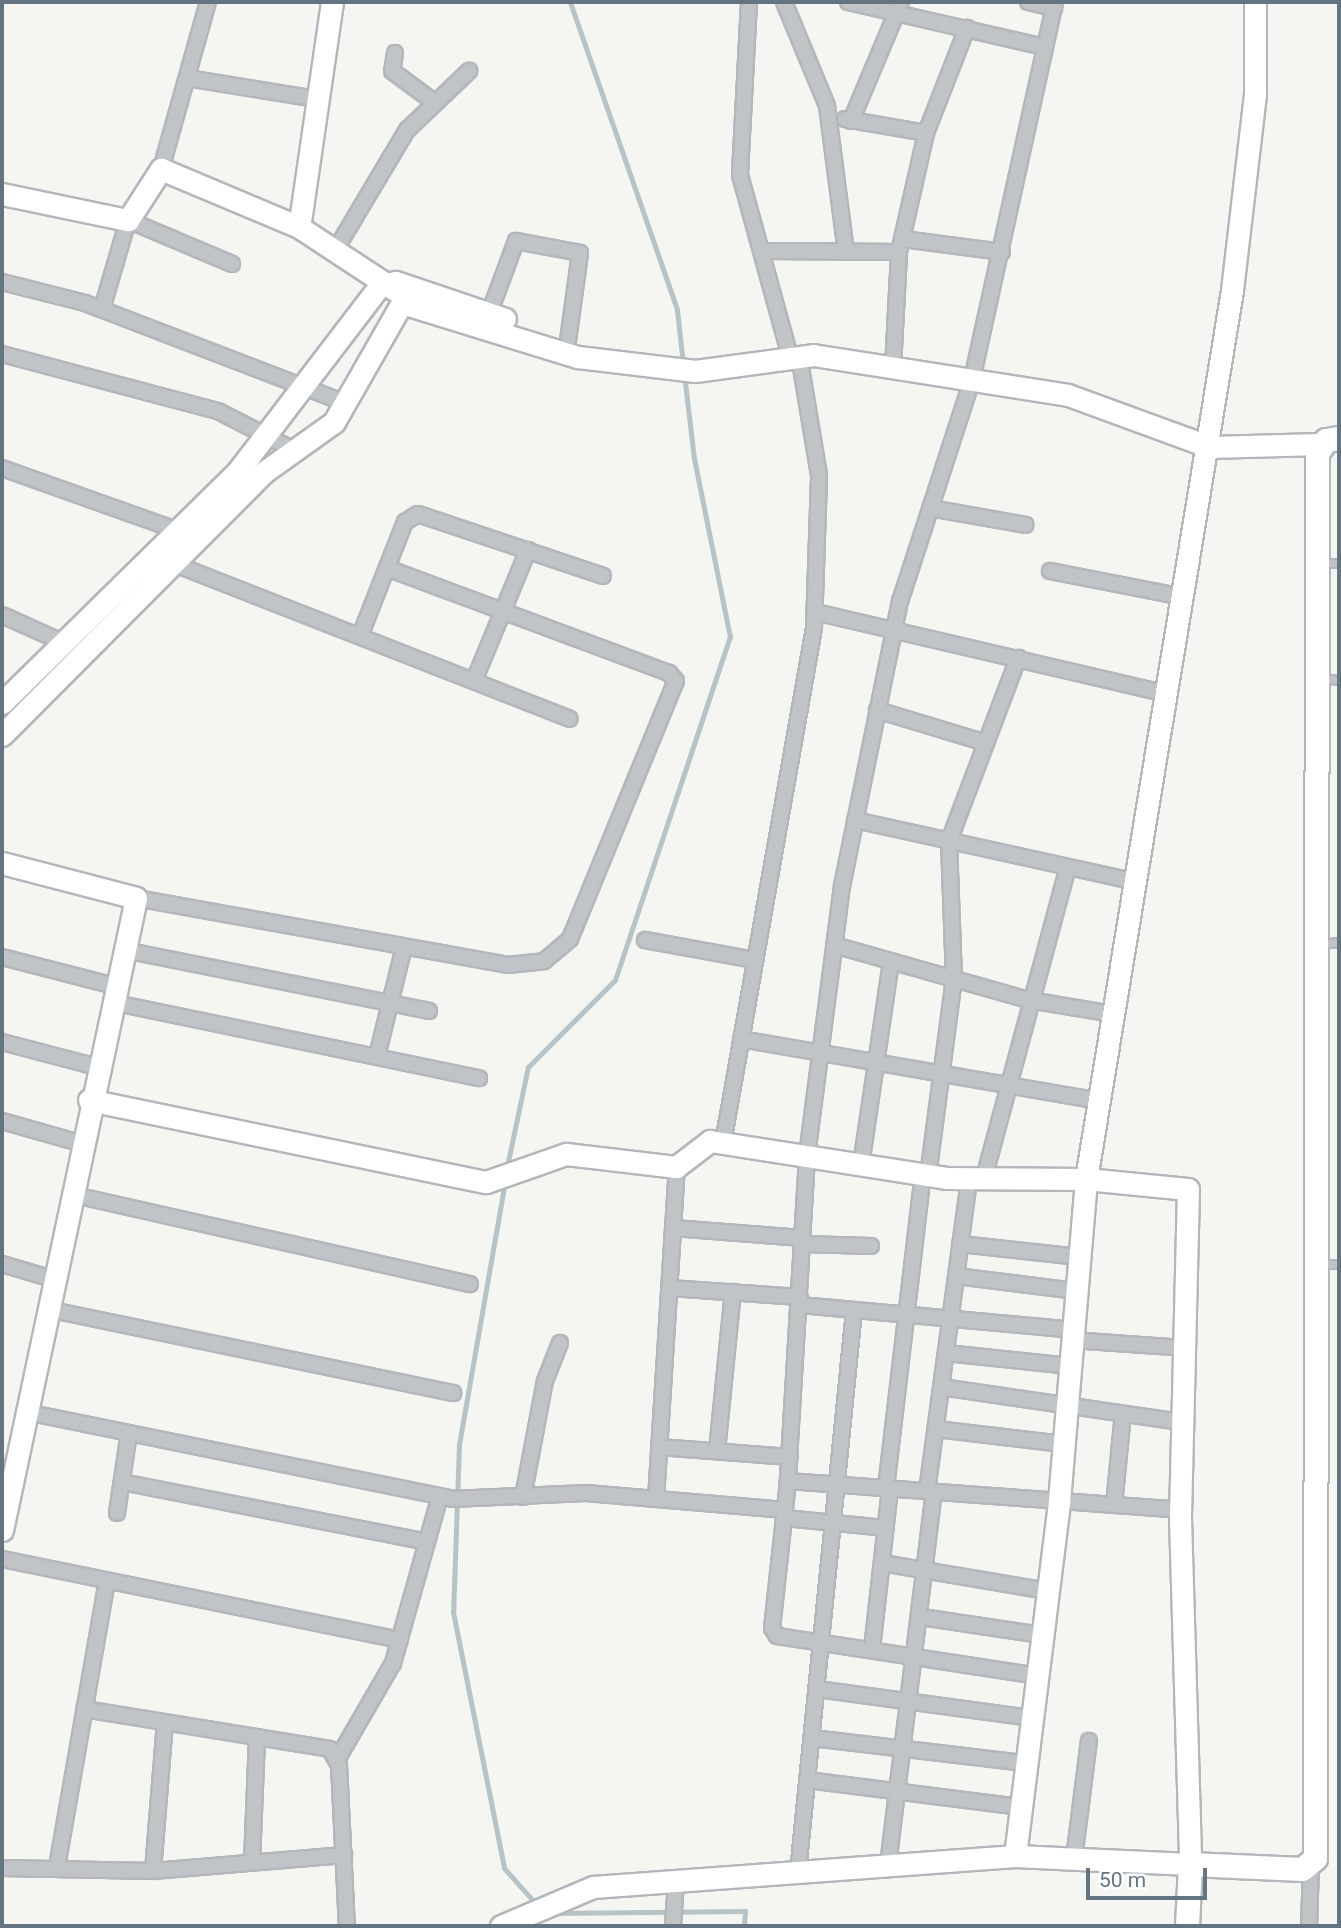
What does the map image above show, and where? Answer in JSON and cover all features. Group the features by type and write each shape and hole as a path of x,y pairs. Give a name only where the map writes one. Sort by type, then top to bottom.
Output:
{"main road":[{"path":"299,226 332,2"},
{"path":"1015,1856 1059,1501 1086,1179 1209,447 1255,94 1255,2"},
{"path":"2,194 128,220 161,169 299,226 388,281 489,314 578,357 607,358 673,371 695,371 794,355 1068,395 1209,447 1329,441 1328,563 1316,678 1311,1866 1015,1856 798,1872 676,1886 593,1886 542,1904 523,1917 502,1926"},
{"path":"388,281 404,303 531,335 568,341 607,358"},
{"path":"2,703 172,563 187,534 388,281"},
{"path":"6,723 72,647 187,534 334,422 395,308 404,303"},
{"path":"2,863 136,898 89,1100 26,1412 4,1506 2,1530"},
{"path":"89,1100 498,1181 566,1154 677,1165 710,1142 926,1175 976,1179 1086,1179 1188,1189 1180,1510 1190,1864 1187,1926"}],"street":[{"path":"161,169 208,2"},
{"path":"723,1143 815,612 819,475 794,355 740,169 749,2"},
{"path":"784,2 829,117 846,252"},
{"path":"848,2 900,6 967,28 1045,47"},
{"path":"1028,2 1054,5 972,380 894,629 855,820 834,945 807,1157 790,1457 773,1633 822,1643 917,1654 1037,1676"},
{"path":"851,121 900,6"},
{"path":"893,368 901,246 926,133 967,28"},
{"path":"395,53 392,71 434,102"},
{"path":"336,249 398,142 434,102 469,71"},
{"path":"187,78 317,99"},
{"path":"829,117 926,133"},
{"path":"102,309 128,220 232,264"},
{"path":"489,314 516,241 580,253 568,341"},
{"path":"765,251 846,252 901,246 1002,252"},
{"path":"2,282 102,309 345,403"},
{"path":"2,354 218,411 294,450"},
{"path":"2,468 187,534"},
{"path":"930,508 1026,525"},
{"path":"360,636 405,522 418,514 603,576"},
{"path":"474,681 505,612 528,551"},
{"path":"172,563 570,719"},
{"path":"136,898 403,951 509,965 558,954 676,687 669,673 387,568"},
{"path":"1050,571 1184,597"},
{"path":"815,612 1168,694"},
{"path":"2,615 72,647"},
{"path":"872,1649 906,1316 954,979 949,841 1018,658"},
{"path":"877,710 986,743"},
{"path":"855,820 1136,882"},
{"path":"888,1865 917,1654 936,1429 960,1244 976,1179 1007,1087 1068,867"},
{"path":"645,940 755,960"},
{"path":"834,945 1029,1000 1114,1014"},
{"path":"124,950 429,1011"},
{"path":"377,1056 403,951"},
{"path":"2,957 113,994 479,1078"},
{"path":"861,1165 891,961"},
{"path":"741,1039 820,1058 1099,1101"},
{"path":"2,1042 97,1067"},
{"path":"2,1121 80,1143"},
{"path":"656,1499 677,1165"},
{"path":"70,1194 470,1284"},
{"path":"673,1228 871,1246"},
{"path":"960,1244 1079,1257"},
{"path":"2,1264 53,1279"},
{"path":"956,1276 1077,1291"},
{"path":"669,1288 733,1292 854,1311 1184,1348"},
{"path":"718,1451 733,1292"},
{"path":"47,1309 453,1393"},
{"path":"798,1872 854,1311"},
{"path":"523,1497 545,1381 560,1343"},
{"path":"946,1353 1070,1366"},
{"path":"941,1387 1182,1422"},
{"path":"26,1412 446,1497 471,1500 586,1493 784,1514 832,1524 886,1528"},
{"path":"1114,1505 1123,1414"},
{"path":"936,1429 1063,1444"},
{"path":"117,1513 129,1433"},
{"path":"659,1447 790,1457"},
{"path":"788,1481 1180,1510"},
{"path":"122,1482 427,1542"},
{"path":"347,1926 338,1758 389,1674 427,1542 446,1497"},
{"path":"2,1559 400,1640"},
{"path":"882,1563 1048,1591"},
{"path":"57,1867 107,1581"},
{"path":"921,1617 1042,1635"},
{"path":"817,1689 1032,1718"},
{"path":"84,1709 324,1746 338,1758"},
{"path":"152,1871 165,1723"},
{"path":"252,1863 257,1737"},
{"path":"812,1738 1026,1763"},
{"path":"1074,1859 1088,1741"},
{"path":"807,1780 1021,1807"},
{"path":"2,1868 152,1871 344,1855"},
{"path":"1309,1926 1311,1866"},
{"path":"674,1921 676,1886"}],"lane":[{"path":"1316,678 1339,680"},
{"path":"1315,944 1339,942"},
{"path":"1315,1264 1339,1264"}],"waterway":[{"path":"570,2 677,310 683,364"},
{"path":"506,1171 528,1067 615,980 730,637 694,459 684,374"},
{"path":"505,1181 459,1444 453,1612 504,1868 537,1905"},
{"path":"553,1913 745,1911 744,1926"}]}
